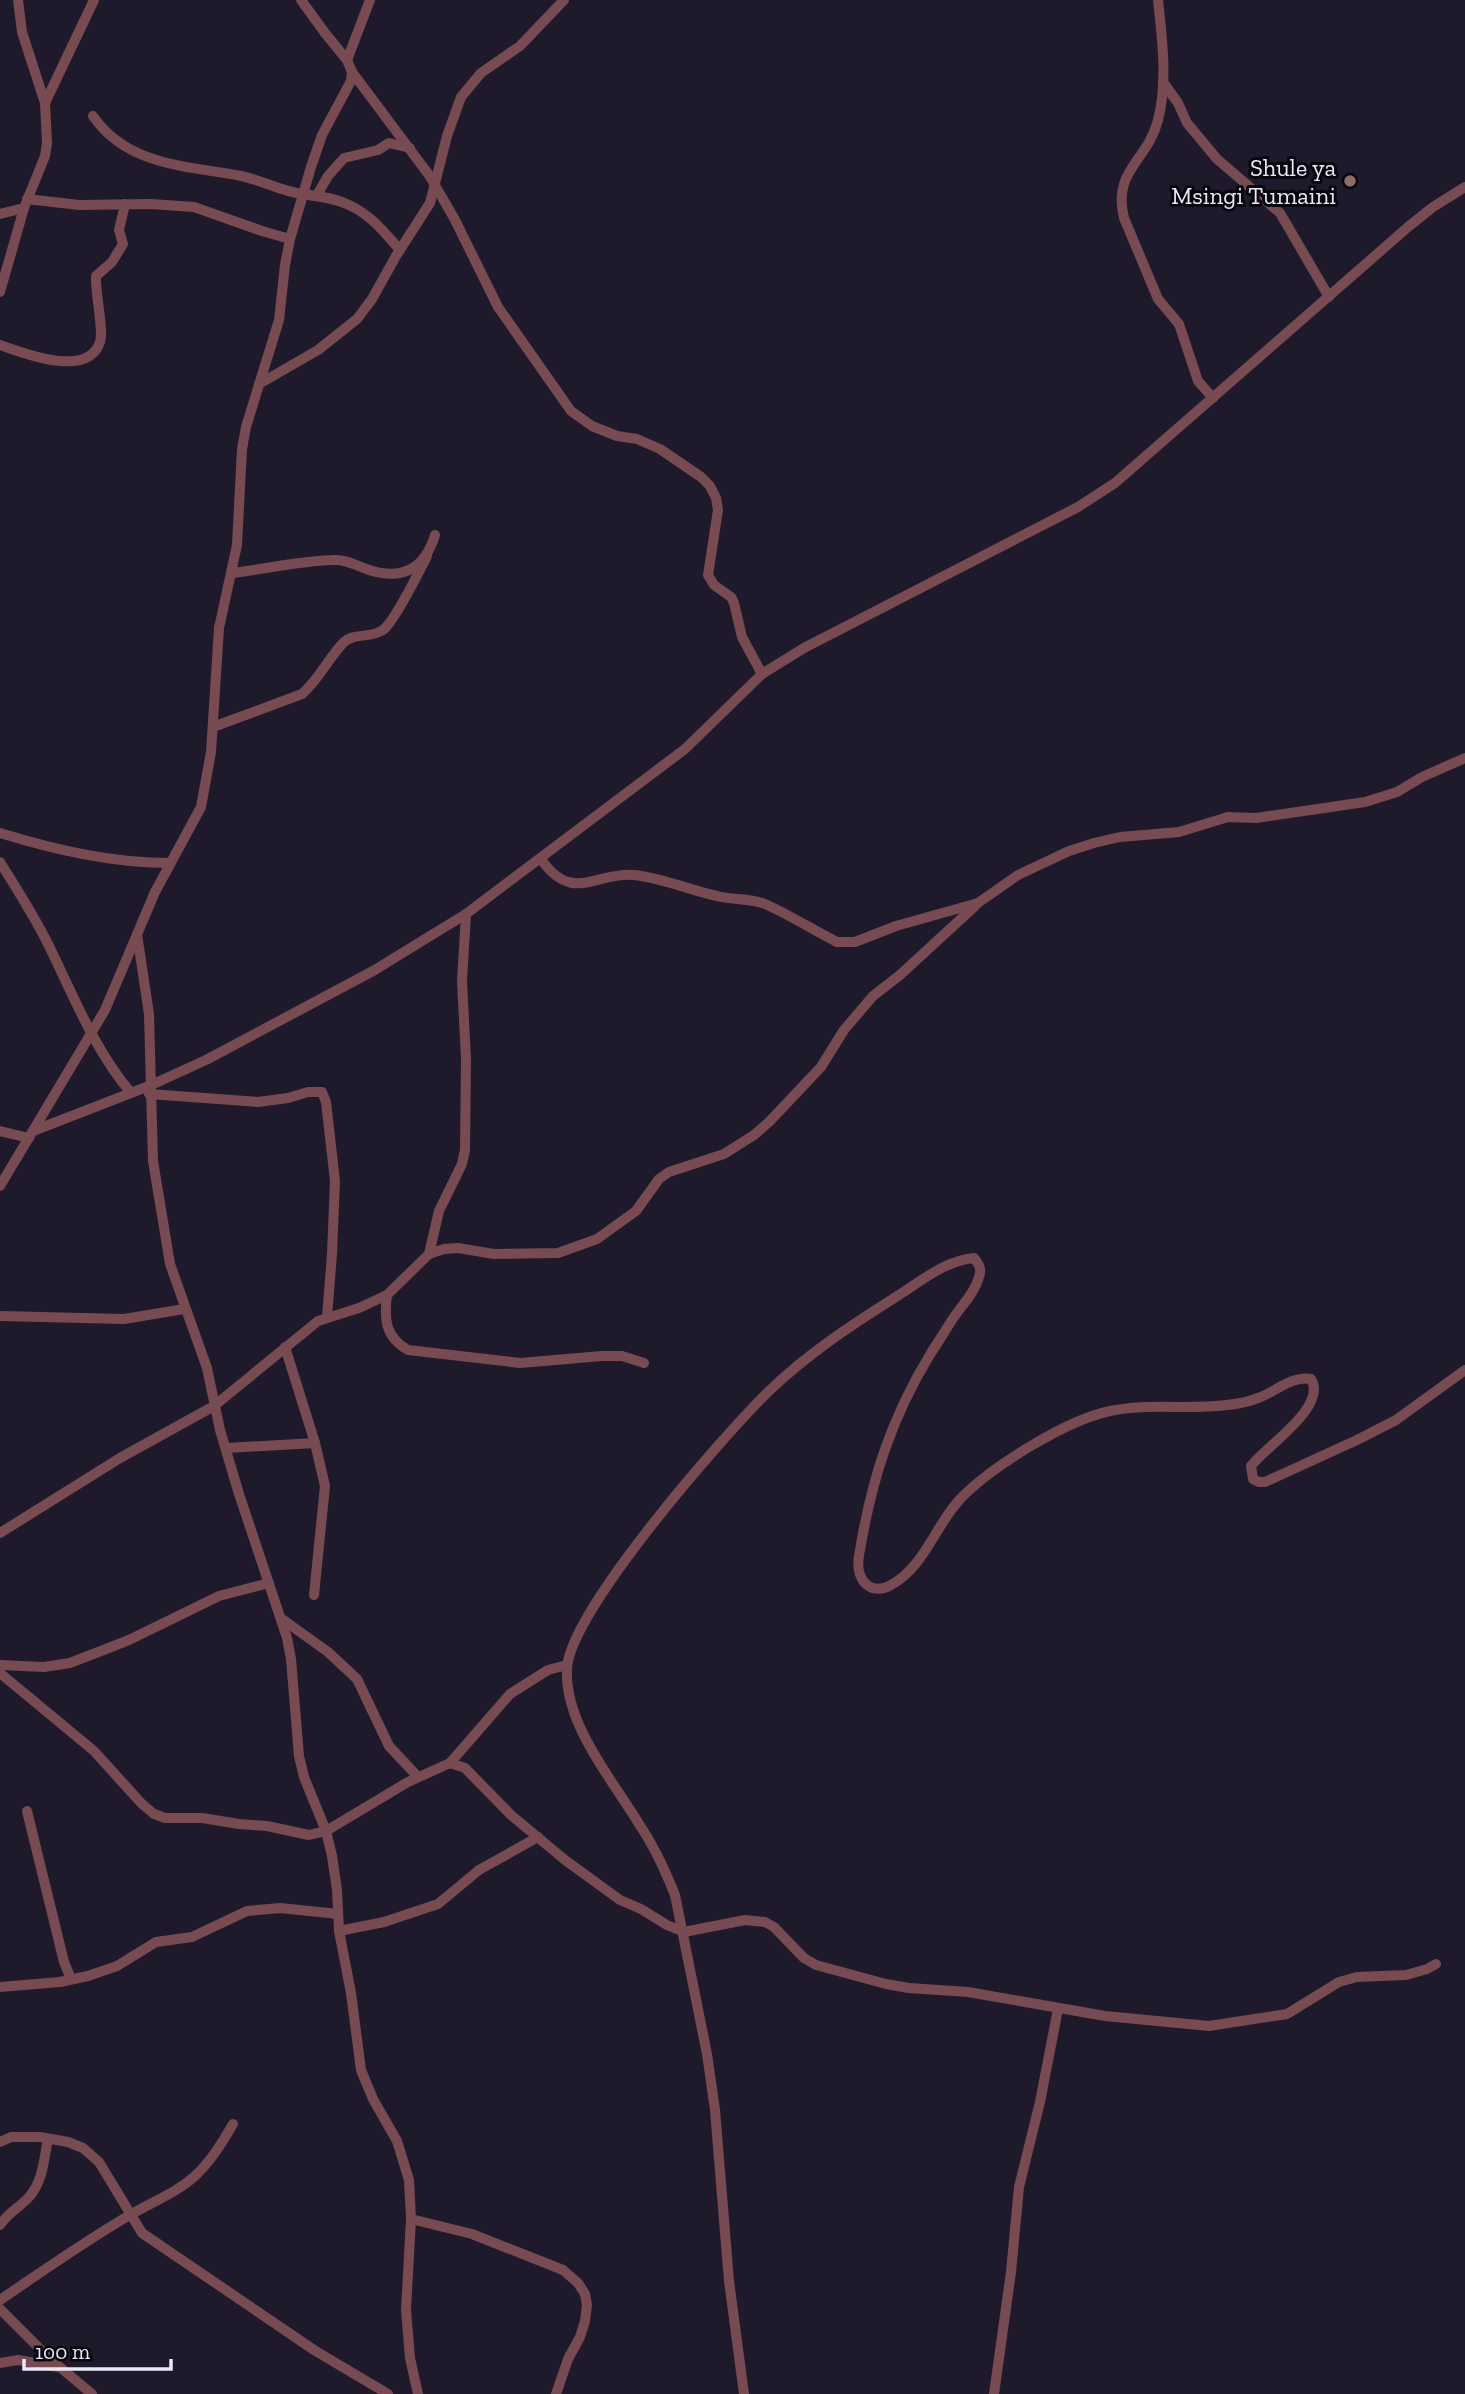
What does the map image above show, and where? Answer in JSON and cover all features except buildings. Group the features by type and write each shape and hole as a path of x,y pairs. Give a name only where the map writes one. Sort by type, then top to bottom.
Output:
{"street":[{"path":"0,292 25,204 45,156 47,143 45,103 25,45 18,0"},
{"path":"45,103 94,0"},
{"path":"301,0 348,60 352,72 436,187 498,307 571,411 592,426 617,436 637,439 660,449 710,486 718,510 708,575 714,585 731,597 742,637 762,674"},
{"path":"348,60 370,0"},
{"path":"259,384 318,350 357,319 425,214 436,187 447,136 461,97 481,73 520,46 564,0"},
{"path":"1158,0 1163,82 1160,109 1154,132 1123,182 1121,206 1158,299 1179,324 1198,381 1213,398"},
{"path":"0,1186 90,1034 118,981 155,891 201,807 207,783 213,727 218,639 232,573 240,515 242,449 279,320 290,239 302,194 322,135 349,87 352,72"},
{"path":"1163,82 1178,103 1186,123 1217,159 1280,213 1329,297"},
{"path":"93,116 104,130 122,144 160,162 243,176 302,194 343,202 373,219 400,250"},
{"path":"317,195 328,176 344,158 378,149 389,143 410,148"},
{"path":"149,1090 373,971 466,914 685,749 762,674 804,648 1078,507 1115,483 1408,227 1465,187"},
{"path":"0,214 25,204 167,204 194,207 290,239"},
{"path":"0,345 45,360 78,361 98,346 100,332 96,276 112,262 123,244 119,230 125,204"},
{"path":"213,727 302,694 349,638 377,634 384,629 395,615 427,556 435,535"},
{"path":"232,573 339,560 386,574 398,573 415,566 427,556"},
{"path":"429,1254 458,1248 494,1254 558,1253 578,1248 607,1233 636,1211 659,1179 669,1172 724,1154 769,1122 821,1067 844,1030 873,996 900,975 978,903 1018,875 1069,851 1121,837 1179,832 1228,817 1256,818 1365,802 1397,792 1422,777 1465,758"},
{"path":"0,833 89,856 141,863 170,863"},
{"path":"541,859 554,874 576,883 637,876 716,896 759,902 837,942 846,944 896,926 978,903"},
{"path":"0,862 47,941 90,1034 115,1074 131,1093"},
{"path":"0,1533 120,1458 214,1406 311,1325 387,1295 429,1254 439,1211 465,1150 466,1059 462,981 466,914"},
{"path":"137,934 149,1014 153,1161 173,1279 207,1368 226,1448 282,1619 291,1659 303,1777 326,1831 335,1876 340,1931 361,2070 373,2099 401,2150 409,2180 411,2219 406,2310 410,2358 418,2394"},
{"path":"0,1131 31,1134 131,1093 149,1090 258,1102 318,1091 324,1095 335,1181 327,1317"},
{"path":"744,2394 729,2281 715,2110 707,2054 675,1895 666,1871 641,1826 592,1751 574,1711 567,1681 567,1665 586,1619 620,1567 702,1466 767,1393 823,1345 906,1290 961,1259 974,1258 980,1264 980,1276 927,1360 891,1427 865,1517 858,1563 861,1580 867,1587 877,1590 890,1586 909,1571 963,1496 993,1471 1086,1418 1134,1408 1226,1405 1256,1399 1301,1377 1311,1379 1315,1394 1308,1407 1251,1466 1252,1479 1265,1482 1396,1420 1465,1370"},
{"path":"387,1295 385,1324 398,1345 408,1350 520,1363 622,1356 644,1363"},
{"path":"0,1316 124,1319 184,1309"},
{"path":"285,1347 314,1443 325,1491 314,1595"},
{"path":"226,1448 314,1443"},
{"path":"0,1665 44,1667 70,1663 129,1640 219,1596 269,1583"},
{"path":"282,1619 328,1653 357,1679 388,1746 418,1777"},
{"path":"0,1673 94,1751 154,1814 165,1818 202,1818 274,1826 301,1834 317,1834 418,1777 450,1763 510,1694 548,1670 567,1665"},
{"path":"450,1763 465,1768 538,1838 620,1900 684,1932 745,1920 765,1922 774,1927 804,1958 816,1965 909,1988 968,1992 1058,2009 1190,2026 1231,2024 1287,2014 1339,1982 1357,1977 1406,1975 1436,1964"},
{"path":"27,1811 64,1962 71,1979"},
{"path":"340,1931 384,1922 438,1904 479,1870 538,1838"},
{"path":"0,1987 71,1979 103,1971 156,1942 192,1937 247,1911 280,1908 338,1914"},
{"path":"994,2394 1011,2272 1019,2187 1040,2102 1058,2009"},
{"path":"0,2300 57,2260 195,2176 219,2149 233,2124"},
{"path":"0,2142 20,2136 48,2139 75,2145 94,2157 142,2233 314,2350 388,2394"},
{"path":"0,2225 35,2188 48,2139"},
{"path":"411,2219 472,2234 563,2270 578,2283 585,2294 585,2321 556,2394"},
{"path":"0,2309 59,2367 92,2394"},
{"path":"0,2363 18,2360 59,2367"}],"place":[{"name":"Shule ya Msingi Tumaini","path":"1350,181"}]}
